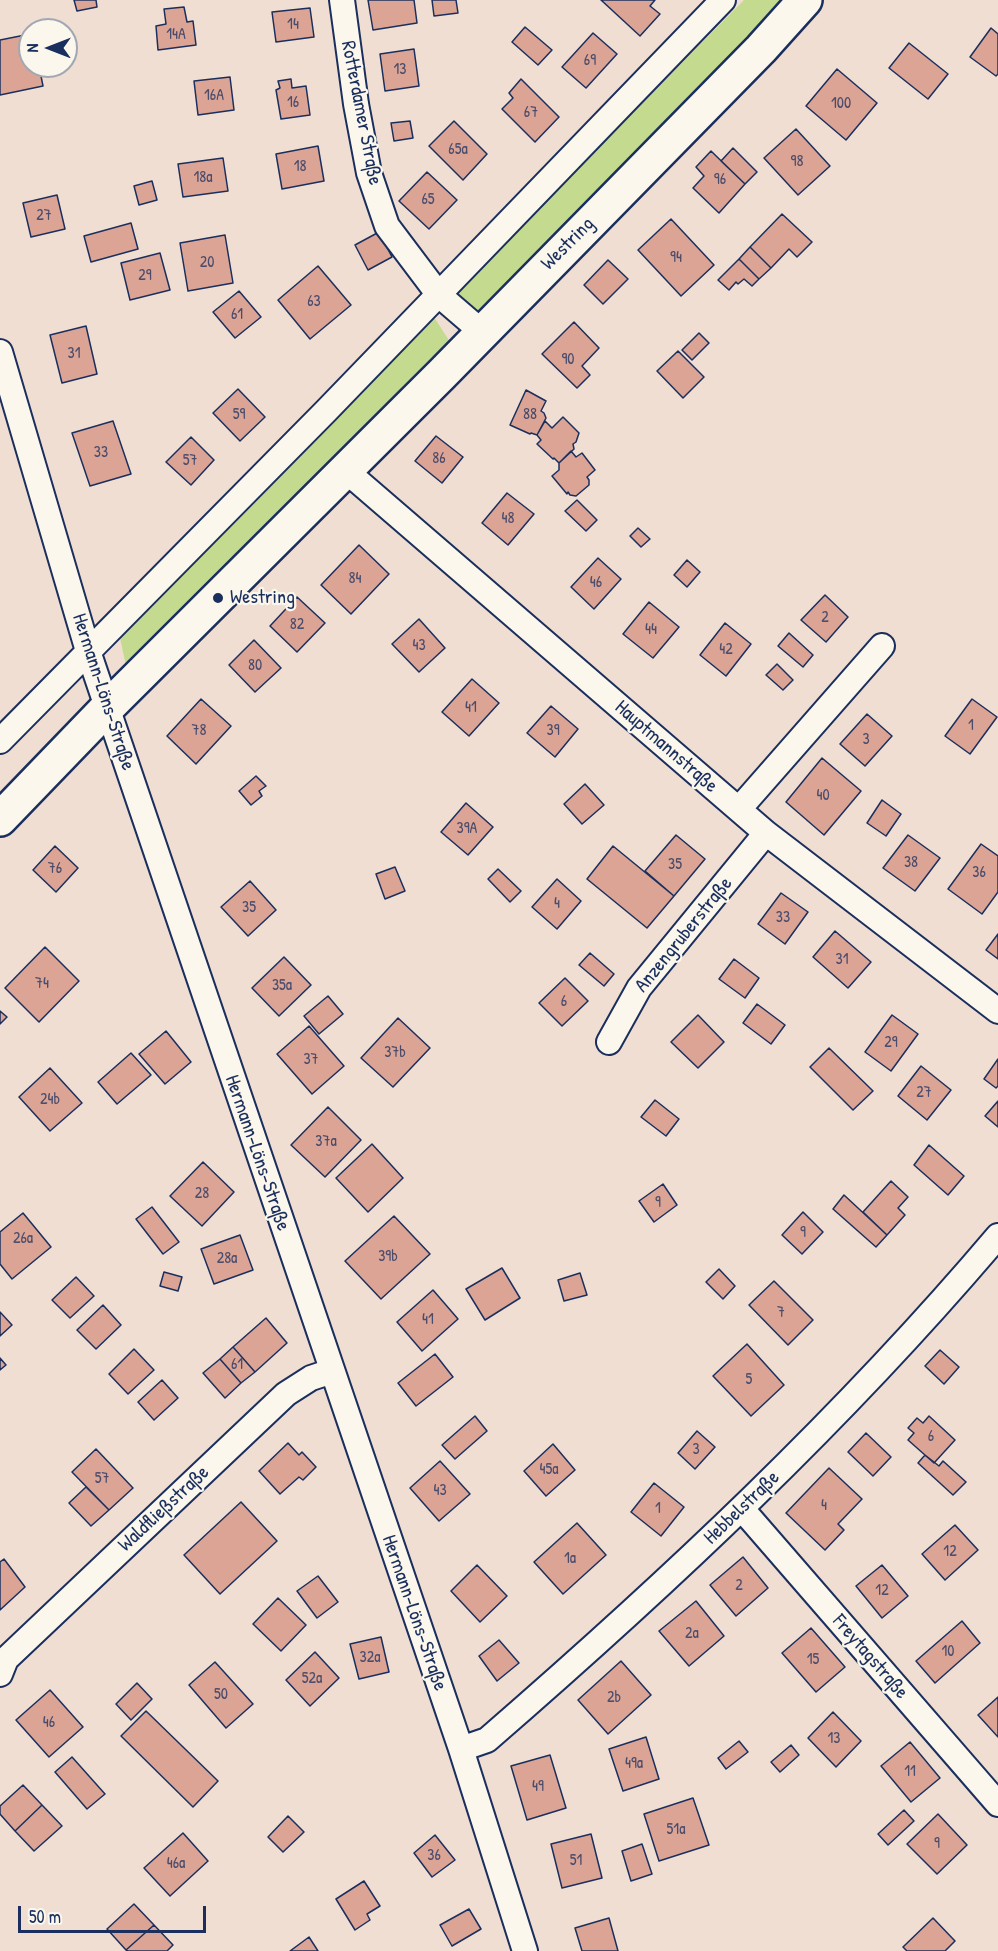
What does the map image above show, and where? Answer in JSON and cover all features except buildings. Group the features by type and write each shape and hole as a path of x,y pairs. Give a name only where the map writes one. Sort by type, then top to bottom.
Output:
{"street":[{"name":"Rotterdamer Straße","path":"342,0 356,104 369,173 387,226 439,295 482,332"},
{"path":"0,741 439,295 723,0"},
{"name":"Westring","path":"0,819 107,708 482,332 760,49 805,0"},
{"name":"Hermann-Löns-Straße","path":"0,352 88,651 461,1749 525,1951"},
{"name":"Hauptmannstraße","path":"345,470 766,833 998,1011"},
{"path":"739,809 882,646"},
{"name":"Anzengruberstraße","path":"609,1042 639,988 766,833"},
{"name":"Hebbelstraße","path":"461,1749 487,1740 621,1623 742,1509 849,1401 998,1236"},
{"name":"Waldfließstraße","path":"2,1665 286,1394 311,1378 332,1371"},
{"name":"Freytagstraße","path":"742,1509 998,1804"}],"green space":[{"path":"744,0 790,0 479,316 456,292"},
{"path":"432,314 452,345 127,670 120,638"}],"place":[{"name":"Westring","path":"218,598"}]}
